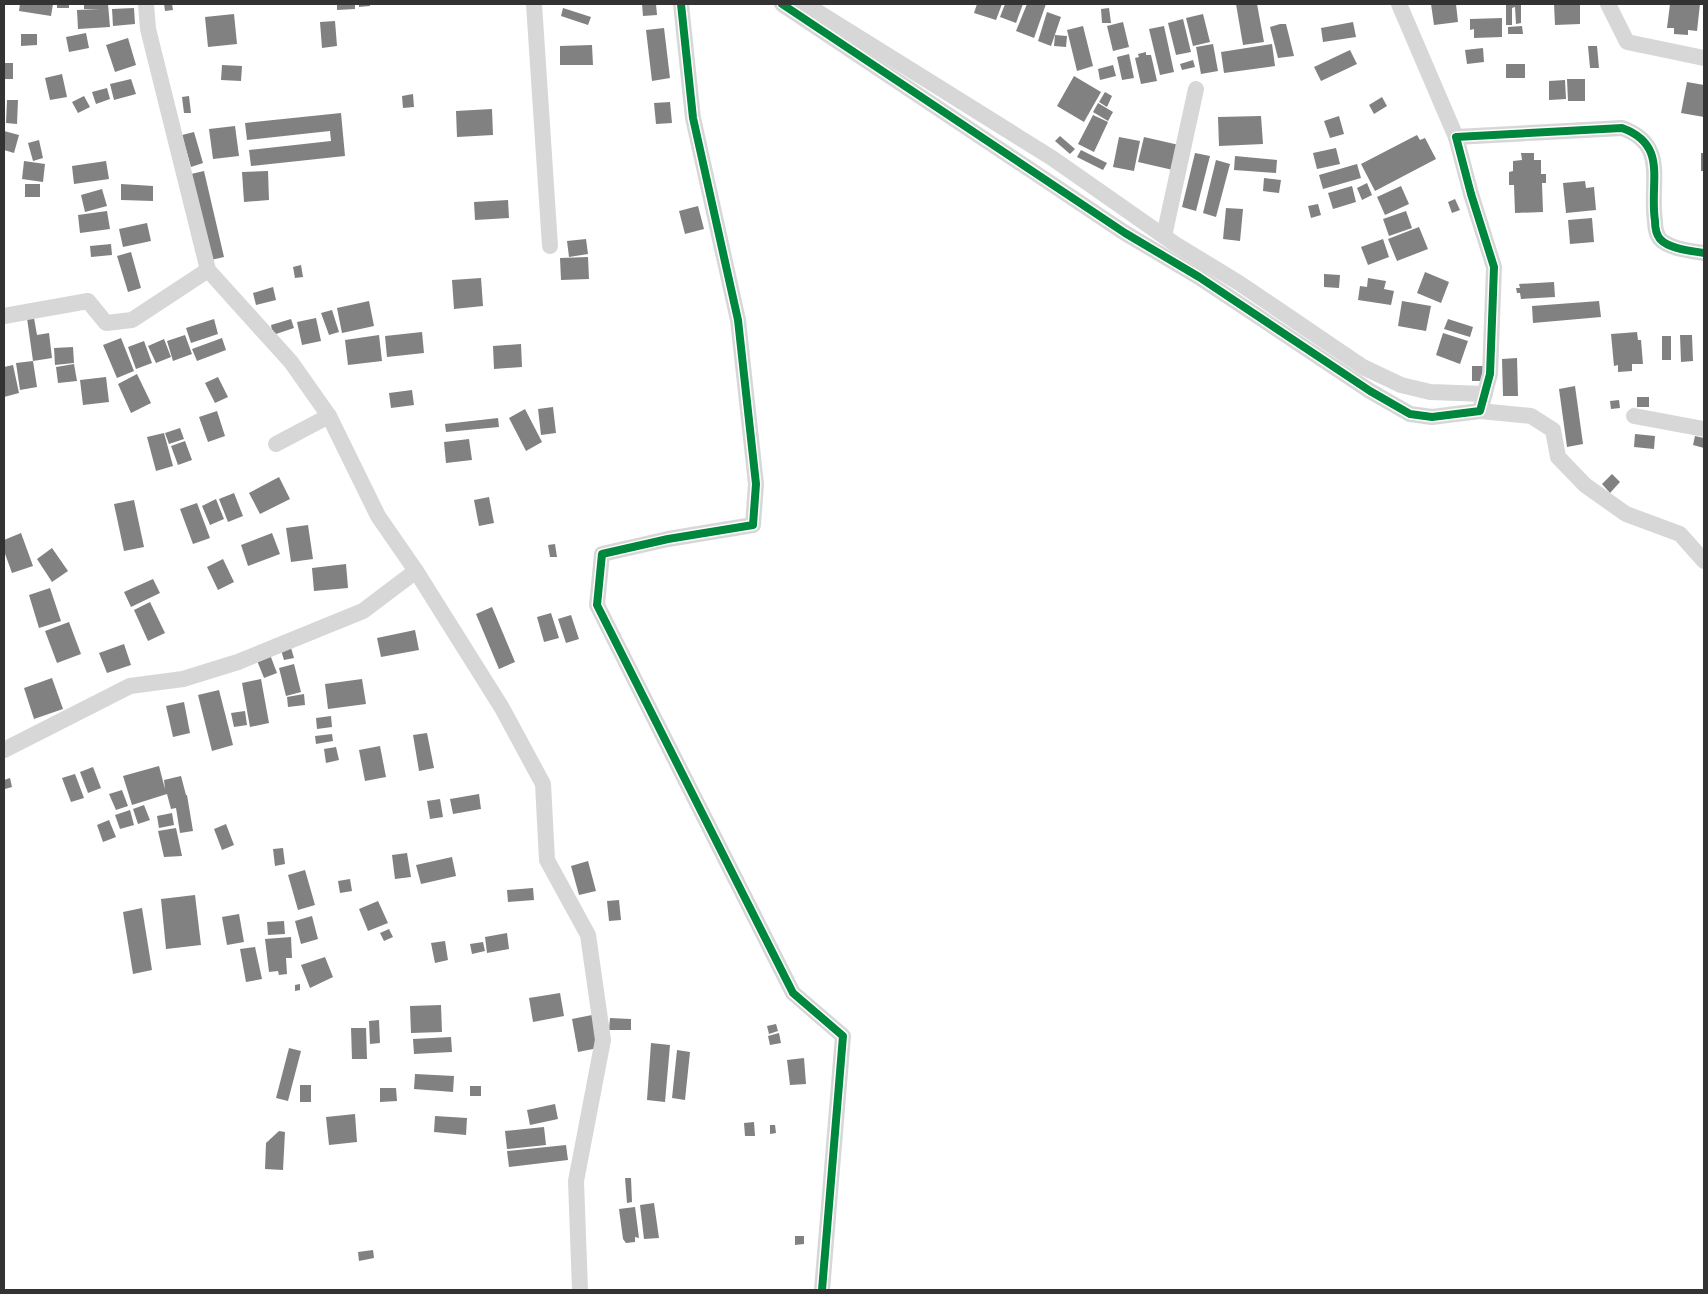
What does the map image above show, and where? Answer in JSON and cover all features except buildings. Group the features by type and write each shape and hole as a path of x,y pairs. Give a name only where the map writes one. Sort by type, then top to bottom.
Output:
{"street":[{"path":"146,4 148,29 208,270 291,362 329,416 378,516 416,571 502,708 543,784 547,860 588,935 603,1040 576,1181 580,1290"},
{"path":"534,4 550,246"},
{"path":"680,4 693,118 738,320 756,484 753,525 668,539 602,554 597,606 793,992 843,1036 822,1290"},
{"path":"782,4 1125,233 1199,277 1410,414 1432,417 1480,411 1531,416 1553,430 1558,457 1585,485 1626,514 1680,534 1704,561"},
{"path":"805,4 1052,158 1164,236 1239,283 1363,367 1401,385 1430,392 1485,394"},
{"path":"1399,4 1456,137 1471,194 1494,266 1490,374 1480,411"},
{"path":"1608,4 1627,42 1704,58"},
{"path":"1164,236 1196,90"},
{"path":"1456,137 1622,128 1637,134 1648,144 1655,171 1653,210 1656,229 1660,239 1673,246 1704,253"},
{"path":"4,316 88,302 106,323 132,320 208,270"},
{"path":"276,444 329,416"},
{"path":"1634,416 1704,429"},
{"path":"4,750 130,686 182,679 238,662 363,611 416,571"}],"cycle path":[{"path":"681,4 693,118 738,320 756,484 753,525 668,539 602,554 597,605 793,993 843,1036 822,1290"},
{"path":"782,4 1125,233 1199,277 1370,391 1410,414 1432,417 1480,411 1490,374 1494,267 1471,194 1456,137 1622,128 1637,135 1646,144 1652,155 1654,166 1655,225 1660,239 1675,247 1704,253"}]}
